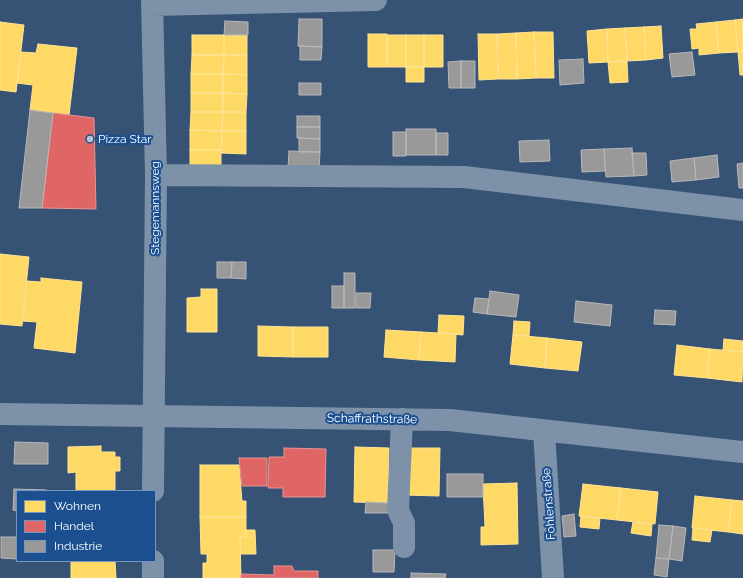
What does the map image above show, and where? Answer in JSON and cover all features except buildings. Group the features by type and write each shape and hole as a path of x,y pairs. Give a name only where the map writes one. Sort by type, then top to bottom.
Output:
{"street":[{"path":"152,2 376,0"},
{"name":"Stegemannsweg","path":"152,2 156,175 153,490"},
{"path":"156,175 464,177 743,210"},
{"name":"Schaffrathstraße","path":"0,414 450,420 743,452"},
{"path":"402,419 398,510 404,523 404,546"},
{"name":"Fohlenstraße","path":"544,431 553,578"},
{"path":"153,562 153,578"}],"place":[{"name":"Pizza Star","path":"90,139"}]}
